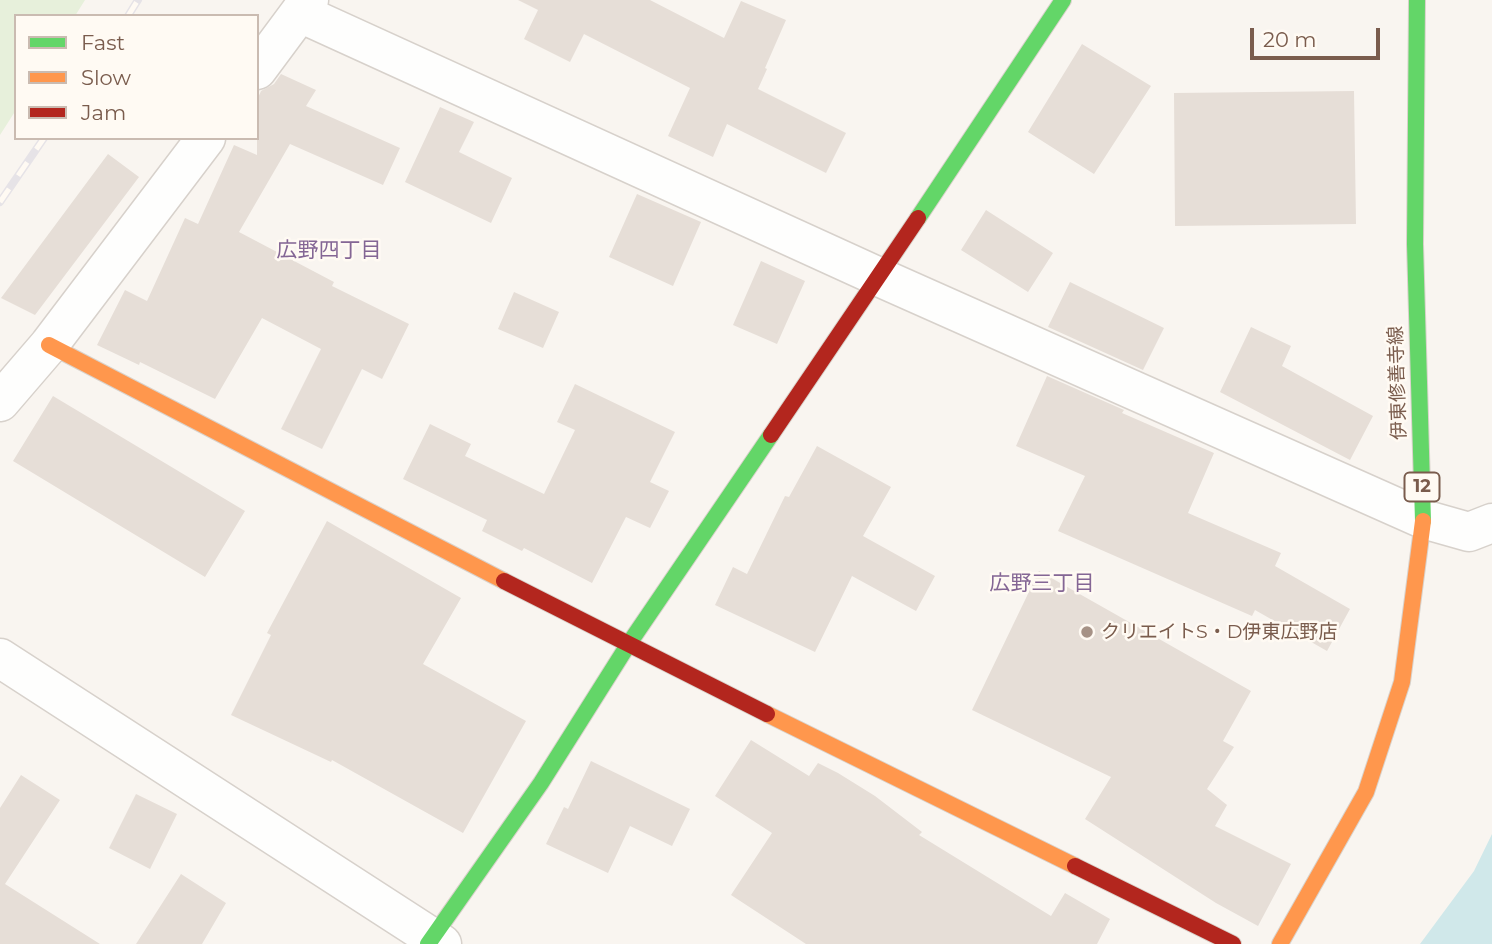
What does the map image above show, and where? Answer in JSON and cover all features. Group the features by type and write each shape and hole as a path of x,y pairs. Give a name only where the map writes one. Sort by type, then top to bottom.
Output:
{"street":[{"path":"0,658 434,942 541,783 628,645 879,277 1063,0"},
{"name":"伊東修善寺線","path":"1280,944 1366,792 1402,682 1423,519 1415,244 1417,0"},
{"path":"259,67 304,7 879,277 1423,519 1469,533 1492,523"},
{"path":"0,402 49,345 204,140"},
{"path":"49,345 628,645 1233,944"}],"green space":[{"path":"0,0 85,0 76,14 14,14 14,113 0,135"}],"water":[{"path":"1492,834 1492,944 1420,944 1474,871"}],"building":[{"path":"518,0 650,0 724,38 741,1 786,20 758,89 846,133 826,173 727,124 713,157 668,136 690,88 584,34 570,62 524,39 538,10"},
{"path":"1082,44 1151,86 1094,174 1028,132"},
{"path":"281,74 316,90 306,106 400,148 383,185 290,144 239,232 334,282 332,286 409,324 382,379 362,369 322,449 281,429 321,349 262,318 215,399 140,362 139,365 97,345 125,290 147,301 185,218 198,224 234,145 257,155 259,96 261,91 274,84"},
{"path":"1354,91 1356,224 1175,226 1174,93"},
{"path":"440,107 474,122 459,152 512,178 491,223 405,182"},
{"path":"108,154 139,177 35,315 1,298"},
{"path":"637,194 701,222 673,286 609,257"},
{"path":"986,210 1053,253 1028,292 961,250"},
{"path":"761,261 805,281 777,344 733,325"},
{"path":"1070,282 1164,328 1143,370 1048,327"},
{"path":"514,292 559,312 543,348 498,329"},
{"path":"1251,327 1291,346 1282,366 1373,416 1350,460 1220,392"},
{"path":"1047,376 1124,410 1122,413 1214,453 1188,513 1281,553 1275,566 1350,609 1327,651 1255,610 1252,616 1058,531 1085,476 1016,446"},
{"path":"575,384 675,432 650,482 669,491 650,528 626,517 592,583 524,548 522,551 482,531 487,520 403,479 430,424 471,444 465,456 544,494 575,430 557,422"},
{"path":"53,396 245,511 205,577 13,461"},
{"path":"817,446 891,487 863,536 935,576 916,611 852,576 815,652 715,605 733,567 747,574 785,496 789,497"},
{"path":"327,521 461,598 423,664 526,721 463,833 332,760 331,762 231,715 271,635 267,633"},
{"path":"1039,571 1251,691 1223,741 1234,747 1207,789 1227,805 1215,826 1291,864 1258,926 1216,903 1085,819 1111,777 972,710"},
{"path":"751,740 809,776 818,763 838,773 875,796 922,832 919,835 1051,916 1065,893 1110,919 1097,944 806,944 731,895 772,833 715,796"},
{"path":"591,761 690,809 672,846 630,826 608,873 546,844 564,807 568,809"},
{"path":"21,775 60,800 5,884 100,944 0,944 0,808"},
{"path":"136,794 177,814 150,869 109,848"},
{"path":"181,874 226,903 202,944 136,944"}],"railway":[{"path":"129,14 138,0"},
{"path":"0,202 43,140"}],"traffic: fast":[{"path":"918,218 1063,0"},
{"path":"1417,0 1415,244 1423,521"},
{"path":"428,944 541,783 628,645 771,435"}],"traffic: slow":[{"path":"49,345 504,581"},
{"path":"1280,944 1366,792 1402,682 1423,521"},
{"path":"767,714 1075,866"}],"traffic: jam":[{"path":"771,435 918,218"},
{"path":"504,581 767,714"},
{"path":"1075,866 1233,944"}],"place":[{"name":"クリエイトS・D伊東広野店","path":"1087,632"}],"district":[{"name":"広野四丁目","path":"329,251"},
{"name":"広野三丁目","path":"1042,584"}]}
